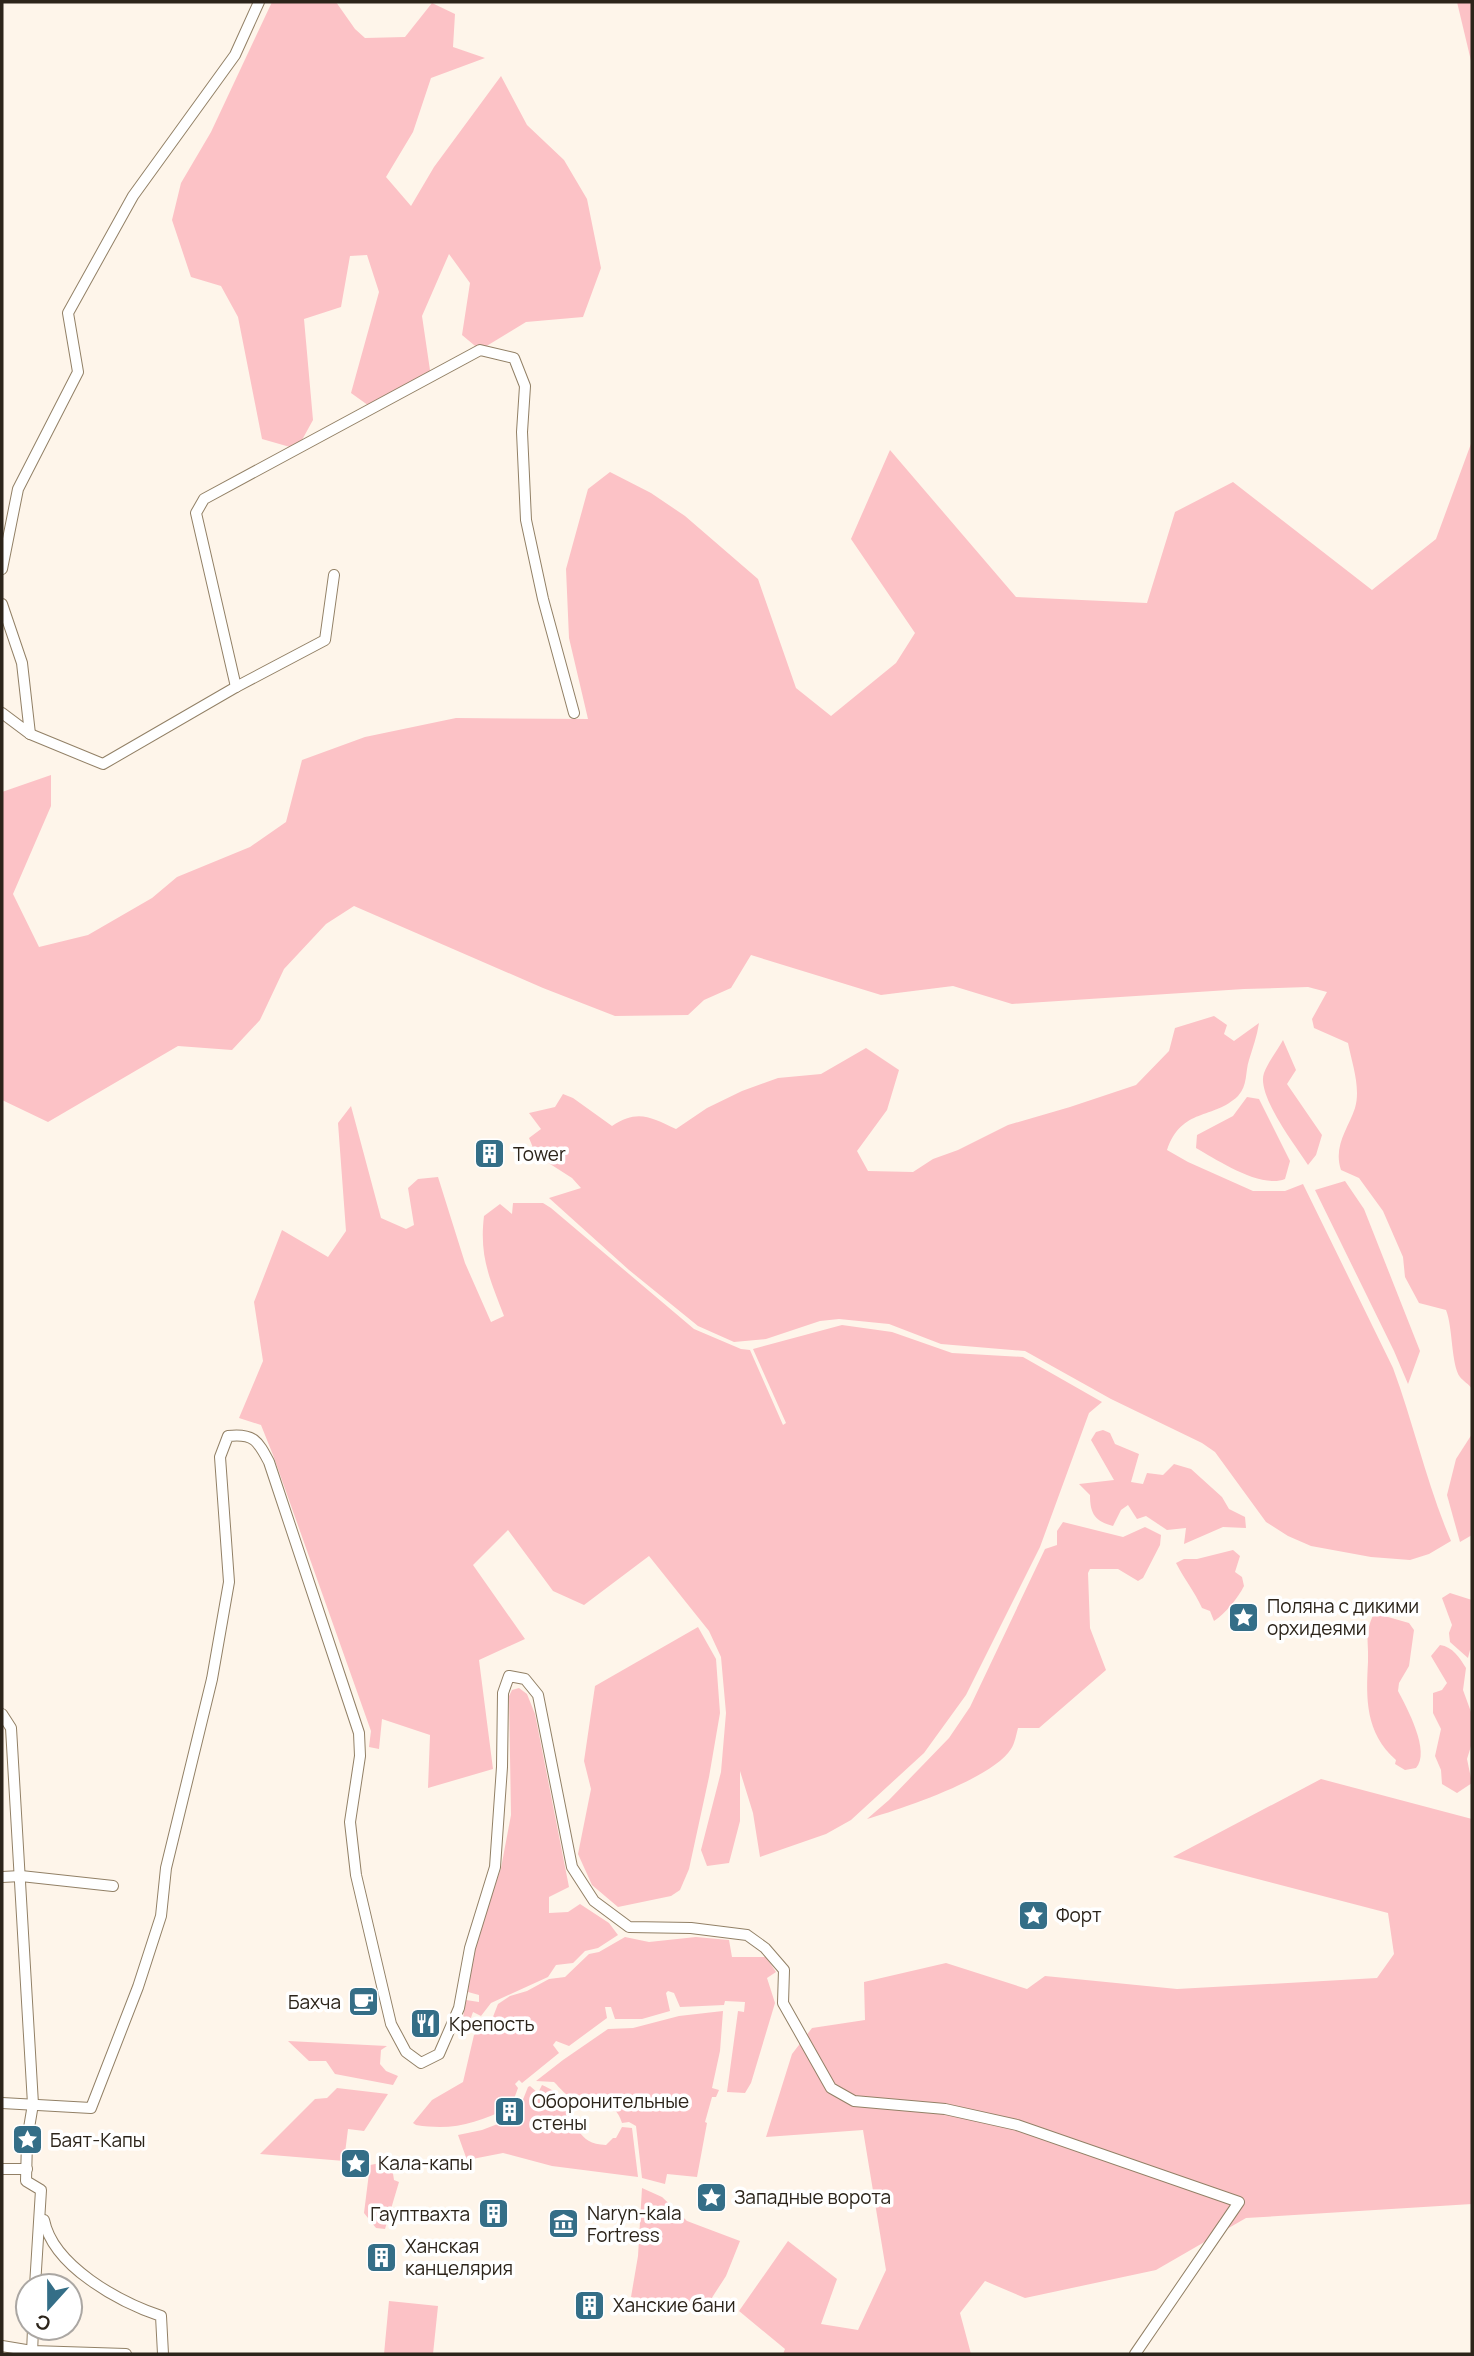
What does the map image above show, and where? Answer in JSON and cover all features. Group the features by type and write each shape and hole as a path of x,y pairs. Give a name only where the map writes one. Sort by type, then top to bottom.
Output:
{"street":[{"path":"2,569 18,489 78,372 68,313 133,196 235,55 259,2"},
{"path":"236,687 196,513 204,499 480,350 514,358 524,386 522,432 526,520 543,599 574,713"},
{"path":"2,713 30,734 103,764 236,687 325,640 334,575"},
{"path":"2,604 22,663 30,734"},
{"path":"2,2103 90,2108 138,1987 161,1916 166,1868 212,1679 229,1581 220,1457 229,1436 242,1434 258,1441 269,1462 359,1733 359,1756 350,1822 356,1875 391,2024 411,2058 421,2063 439,2054 459,2008 470,1948 495,1867 502,1767 503,1693 509,1676 525,1679 538,1695 572,1867 594,1900 629,1927 691,1928 747,1935 765,1948 784,1970 783,2003 831,2088 854,2101 945,2109 1017,2125 1239,2202 1135,2354"},
{"path":"2,1714 11,1728 33,2104 27,2140 26,2182 41,2190 36,2272"},
{"path":"2,1877 21,1876 113,1886"},
{"path":"2,2169 27,2169"},
{"path":"41,2207 47,2234 88,2280 134,2307 161,2316 163,2354"},
{"path":"2,2346 32,2353 126,2354"}],"shaded area":[{"path":"272,2 336,2 355,29 365,38 405,37 432,3 455,14 453,47 485,58 431,78 413,132 386,177 411,206 434,167 501,76 527,125 564,160 587,199 601,268 583,317 526,322 480,350 462,335 470,283 449,254 422,316 431,377 372,408 351,393 379,292 367,255 350,256 341,307 304,319 313,420 297,449 262,439 238,317 221,286 191,277 172,220 181,183 211,132"},
{"path":"1457,2 1472,2 1472,65"},
{"path":"1472,441 1472,1389 1457,1371 1446,1310 1419,1303 1405,1277 1403,1257 1383,1211 1359,1178 1341,1170 1340,1145 1357,1100 1355,1075 1348,1043 1314,1028 1312,1019 1327,992 1308,987 1012,1004 953,986 881,995 751,955 731,988 704,1000 688,1015 615,1016 543,988 354,906 326,924 284,969 260,1020 232,1050 178,1046 48,1122 2,1100 2,792 51,775 51,806 13,894 39,947 88,935 152,898 177,877 250,847 286,822 302,760 365,737 456,718 588,719 569,638 566,569 588,489 610,472 651,493 685,516 758,579 796,688 831,716 896,663 915,633 851,539 890,450 1016,597 1147,603 1175,512 1233,482 1372,590 1436,539"},
{"path":"1214,1016 1227,1025 1224,1034 1234,1041 1259,1023 1243,1087 1238,1096 1228,1103 1189,1120 1173,1136 1167,1150 1253,1191 1285,1191 1303,1184 1393,1368 1401,1390 1451,1541 1429,1554 1410,1560 1371,1557 1311,1546 1288,1536 1266,1522 1215,1452 1025,1351 941,1344 889,1324 839,1319 820,1321 766,1339 734,1342 698,1326 629,1270 549,1198 581,1188 572,1178 536,1155 529,1138 541,1129 529,1113 555,1107 563,1094 573,1098 612,1126 637,1116 659,1121 676,1129 707,1108 742,1091 778,1078 821,1074 866,1048 899,1070 887,1110 857,1151 868,1171 913,1172 933,1159 958,1150 1008,1125 1136,1085 1169,1051 1175,1028"},
{"path":"1283,1040 1296,1070 1287,1084 1322,1135 1316,1155 1308,1165 1278,1120 1263,1082 1264,1073"},
{"path":"1247,1097 1259,1099 1290,1161 1285,1179 1275,1181 1252,1177 1196,1148 1197,1135 1233,1116"},
{"path":"351,1106 381,1218 406,1229 414,1225 408,1188 418,1179 438,1177 465,1263 491,1322 504,1316 484,1256 484,1216 500,1204 512,1214 513,1203 543,1203 694,1329 741,1349 750,1350 783,1425 786,1423 753,1349 842,1325 892,1332 952,1353 1023,1357 1102,1402 1089,1413 1040,1547 966,1695 924,1753 851,1820 826,1834 760,1857 753,1813 740,1771 740,1821 729,1863 707,1866 701,1850 721,1772 726,1713 721,1657 709,1631 649,1556 584,1605 553,1591 508,1530 473,1565 525,1639 479,1660 493,1769 428,1788 430,1735 382,1719 379,1749 369,1747 371,1731 273,1455 261,1425 239,1418 263,1361 254,1302 282,1230 328,1257 346,1231 338,1123"},
{"path":"1345,1181 1364,1209 1420,1351 1408,1384 1315,1190"},
{"path":"1103,1430 1110,1433 1115,1444 1139,1454 1131,1482 1143,1484 1147,1473 1163,1475 1174,1464 1191,1469 1222,1497 1229,1509 1245,1517 1246,1528 1223,1527 1184,1544 1186,1528 1167,1530 1146,1516 1137,1519 1128,1505 1121,1510 1113,1526 1102,1522 1093,1512 1090,1495 1079,1484 1114,1480 1091,1440 1096,1432"},
{"path":"1472,1434 1472,1535 1460,1542 1447,1495 1456,1459"},
{"path":"1063,1522 1123,1537 1145,1527 1161,1535 1160,1545 1143,1578 1138,1581 1118,1569 1090,1569 1088,1573 1090,1628 1106,1670 1039,1728 1018,1728 1011,1749 985,1771 945,1792 867,1819 949,1738 970,1707 1045,1549 1057,1545 1057,1531"},
{"path":"1233,1550 1240,1556 1235,1572 1242,1577 1244,1586 1231,1605 1214,1621 1210,1611 1202,1608 1176,1563 1184,1559 1197,1559"},
{"path":"1450,1593 1472,1600 1472,1650 1468,1658 1450,1642 1452,1625 1442,1598"},
{"path":"1374,1613 1409,1623 1414,1630 1409,1666 1399,1683 1398,1691 1419,1741 1420,1761 1416,1768 1405,1770 1395,1764 1396,1760 1386,1750 1373,1727 1367,1689 1369,1627"},
{"path":"698,1627 716,1659 720,1713 689,1869 680,1890 671,1896 618,1907 592,1885 578,1854 591,1789 584,1761 595,1686"},
{"path":"1440,1645 1452,1650 1466,1668 1463,1690 1471,1712 1471,1746 1467,1759 1472,1783 1457,1793 1442,1784 1441,1770 1435,1756 1441,1729 1433,1713 1433,1693 1442,1690 1447,1683 1431,1656"},
{"path":"519,1688 527,1694 535,1714 569,1887 549,1897 549,1913 568,1912 580,1904 609,1923 618,1935 598,1948 585,1951 573,1963 556,1965 548,1977 491,2003 481,2016 473,2012 467,2029 464,2029 462,2024 466,2000 479,2002 479,1995 468,1992 474,1948 501,1868 511,1815 509,1696 512,1690"},
{"path":"1321,1779 1472,1819 1472,2204 1246,2218 1156,2270 1025,2298 985,2281 960,2313 971,2354 783,2354 785,2349 739,2311 788,2241 837,2279 821,2324 858,2330 886,2270 863,2130 766,2137 792,2054 812,2028 865,2020 864,1982 946,1963 1027,1989 1045,1976 1177,1989 1377,1978 1394,1954 1388,1913 1173,1857"},
{"path":"625,1937 649,1942 696,1937 729,1940 732,1957 766,1957 776,1972 767,1978 775,2003 751,2083 745,2093 727,2092 738,2011 744,2012 745,2002 725,2001 724,2005 680,2007 674,1993 668,1991 666,1993 670,2011 642,2019 615,2019 611,2007 605,2007 607,2018 569,2046 556,2041 553,2045 559,2053 522,2083 519,2080 515,2084 518,2088 511,2107 476,2121 454,2126 430,2127 413,2123 432,2100 463,2082 474,2035 489,2027 498,2004 549,1979 565,1977 589,1954 599,1952"},
{"path":"723,2011 720,2051 712,2088 719,2090 716,2097 712,2097 705,2122 707,2123 697,2177 667,2174 665,2184 642,2178 636,2126 629,2122 622,2123 619,2115 609,2106 573,2099 554,2082 536,2081 608,2029 633,2028 679,2016"},
{"path":"288,2041 387,2046 381,2050 380,2064 386,2071 398,2076 393,2085 335,2074 326,2061 309,2061"},
{"path":"542,2085 561,2097 579,2131 589,2141 606,2145 616,2138 622,2127 632,2128 638,2177 552,2166 503,2153 467,2160 458,2135 482,2130 516,2117 528,2087 538,2093"},
{"path":"337,2088 388,2094 364,2131 348,2129 344,2161 260,2154 315,2099 327,2098"},
{"path":"391,2161 394,2180 399,2182 385,2229 376,2228 364,2213 370,2165"},
{"path":"642,2188 662,2197 687,2221 740,2241 726,2276 704,2310 631,2297 638,2256"},
{"path":"389,2301 438,2306 433,2354 384,2354"}],"place":[{"name":"Tower","path":"490,1154"},
{"name":"Поляна с дикими орхидеями","path":"1244,1617"},
{"name":"Форт","path":"1033,1915"},
{"name":"Бахча","path":"364,2002"},
{"name":"Крепость","path":"426,2024"},
{"name":"Оборонительные стены","path":"509,2112"},
{"name":"Баят-Капы","path":"27,2140"},
{"name":"Кала-капы","path":"355,2163"},
{"name":"Западные ворота","path":"711,2197"},
{"name":"Гауптвахта","path":"493,2214"},
{"name":"Naryn-kala Fortress","path":"564,2224"},
{"name":"Ханская канцелярия","path":"382,2257"},
{"name":"Ханские бани","path":"590,2305"}]}
